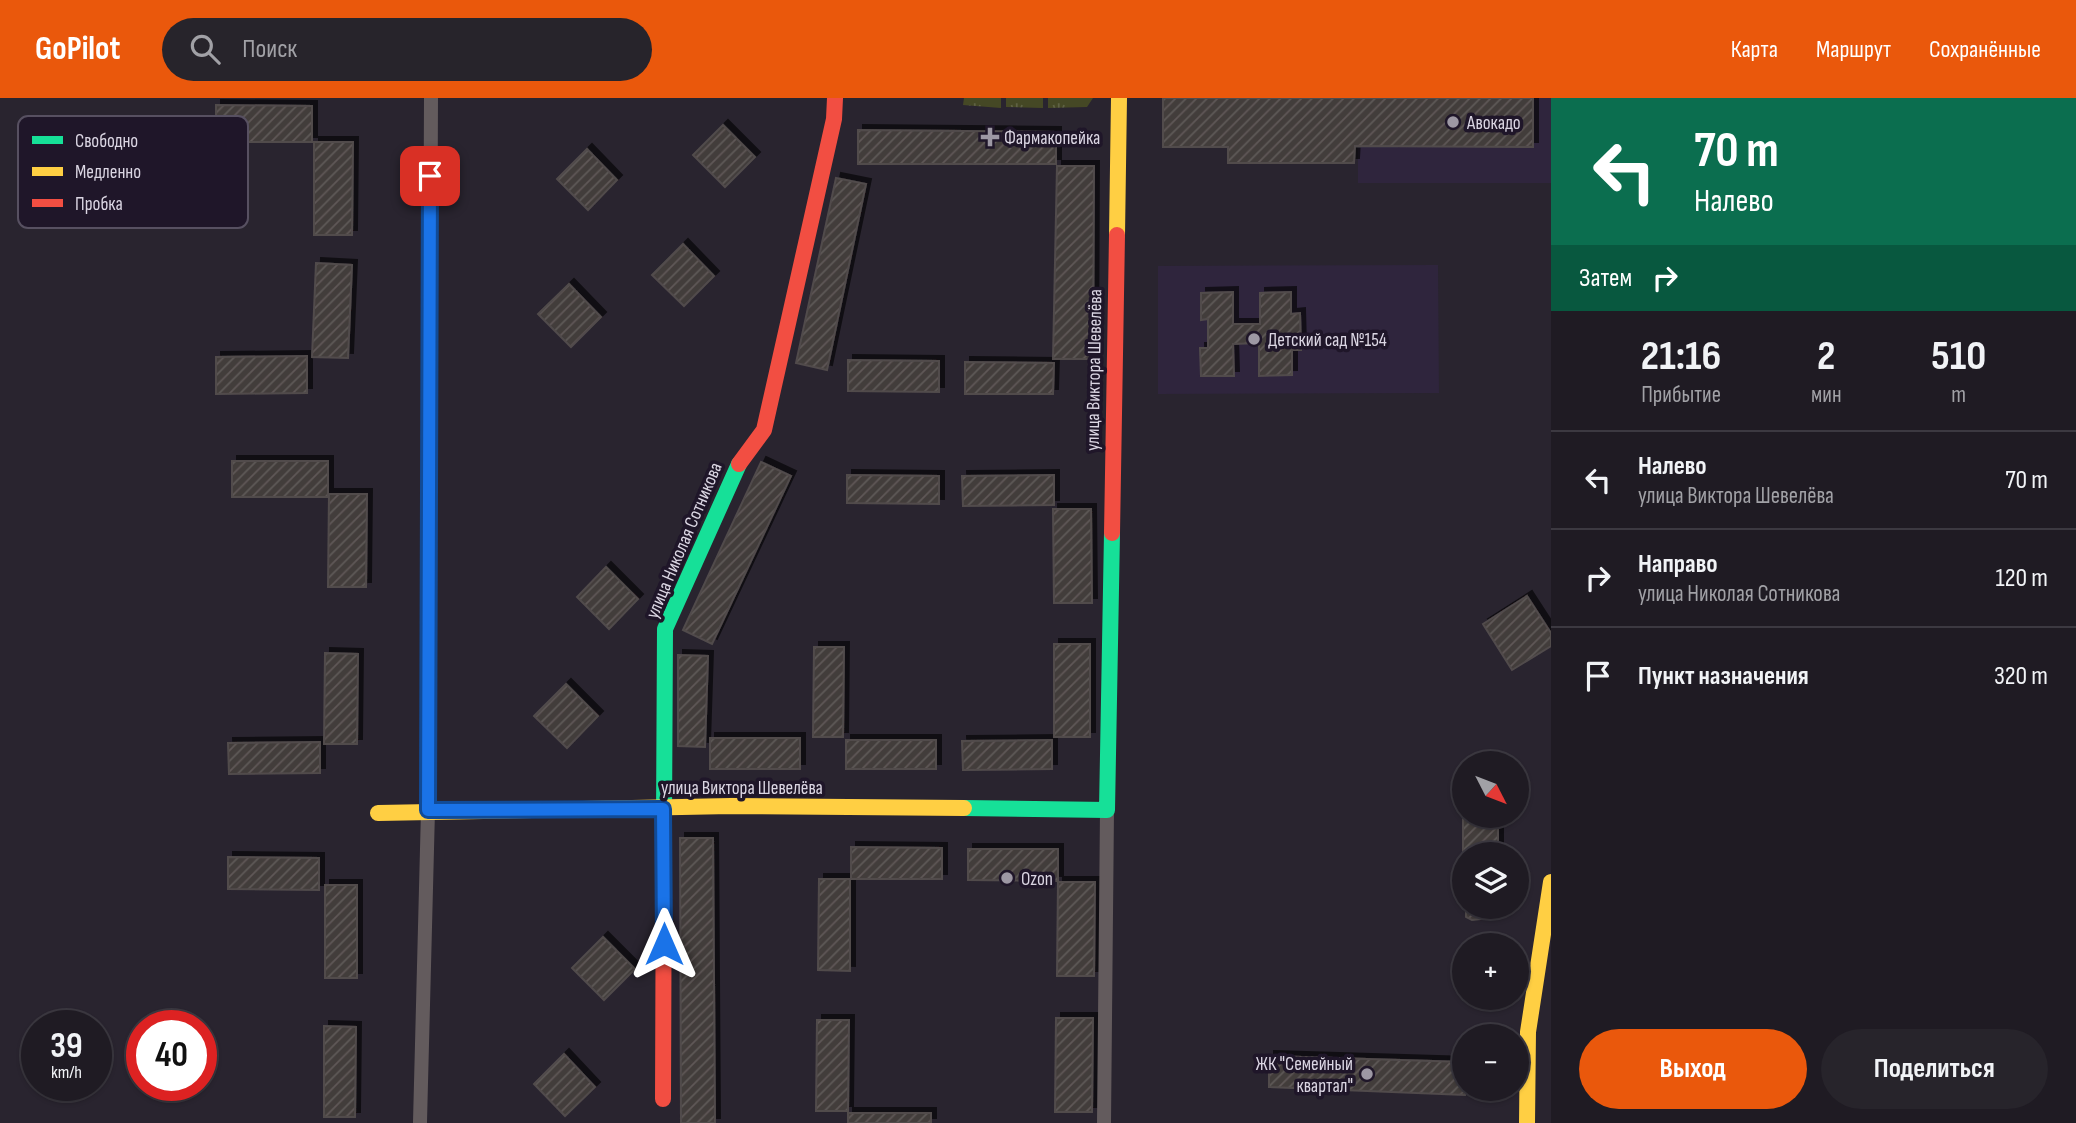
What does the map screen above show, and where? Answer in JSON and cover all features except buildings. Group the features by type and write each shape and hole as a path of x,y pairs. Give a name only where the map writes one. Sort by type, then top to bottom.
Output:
{"street":[{"path":"420,1122 428,810 431,98"},
{"name":"улица Николая Сотникова","path":"663,1099 665,629 741,459 764,430 834,119 835,98"},
{"name":"улица Виктора Шевелёва","path":"1104,1123 1119,98"},
{"name":"улица Виктора Шевелёва","path":"378,814 428,810 663,809 731,806 1107,810"},
{"path":"1527,1123 1526,1049 1530,1000 1551,882"}],"shaded area":[{"path":"1358,98 1551,98 1551,183 1358,183"},
{"path":"1438,265 1439,393 1158,394 1158,266"}],"green space":[{"path":"964,98 1001,98 1001,108 963,105"},
{"path":"1006,98 1043,98 1043,108 1006,107"},
{"path":"1048,98 1093,98 1087,107 1048,108"}],"traffic: fast":[{"path":"664,820 665,629 739,464"},
{"path":"964,808 1107,810 1112,533"}],"traffic: slow":[{"path":"1117,235 1119,98"},
{"path":"378,813 731,806 964,808"},
{"path":"1527,1123 1528,1032 1551,882"}],"traffic: jam":[{"path":"739,464 764,430 834,119 835,98"},
{"path":"1112,533 1117,235"},
{"path":"663,1099 664,820"}],"place":[{"name":"Авокадо","path":"1453,122"},
{"name":"Фармакопейка","path":"990,137"},
{"name":"Детский сад №154","path":"1254,339"},
{"name":"Ozon","path":"1007,878"},
{"name":"ЖК \"Семейный квартал\"","path":"1367,1074"}],"route":[{"path":"430,176 428,810 663,809 664,944"}]}
